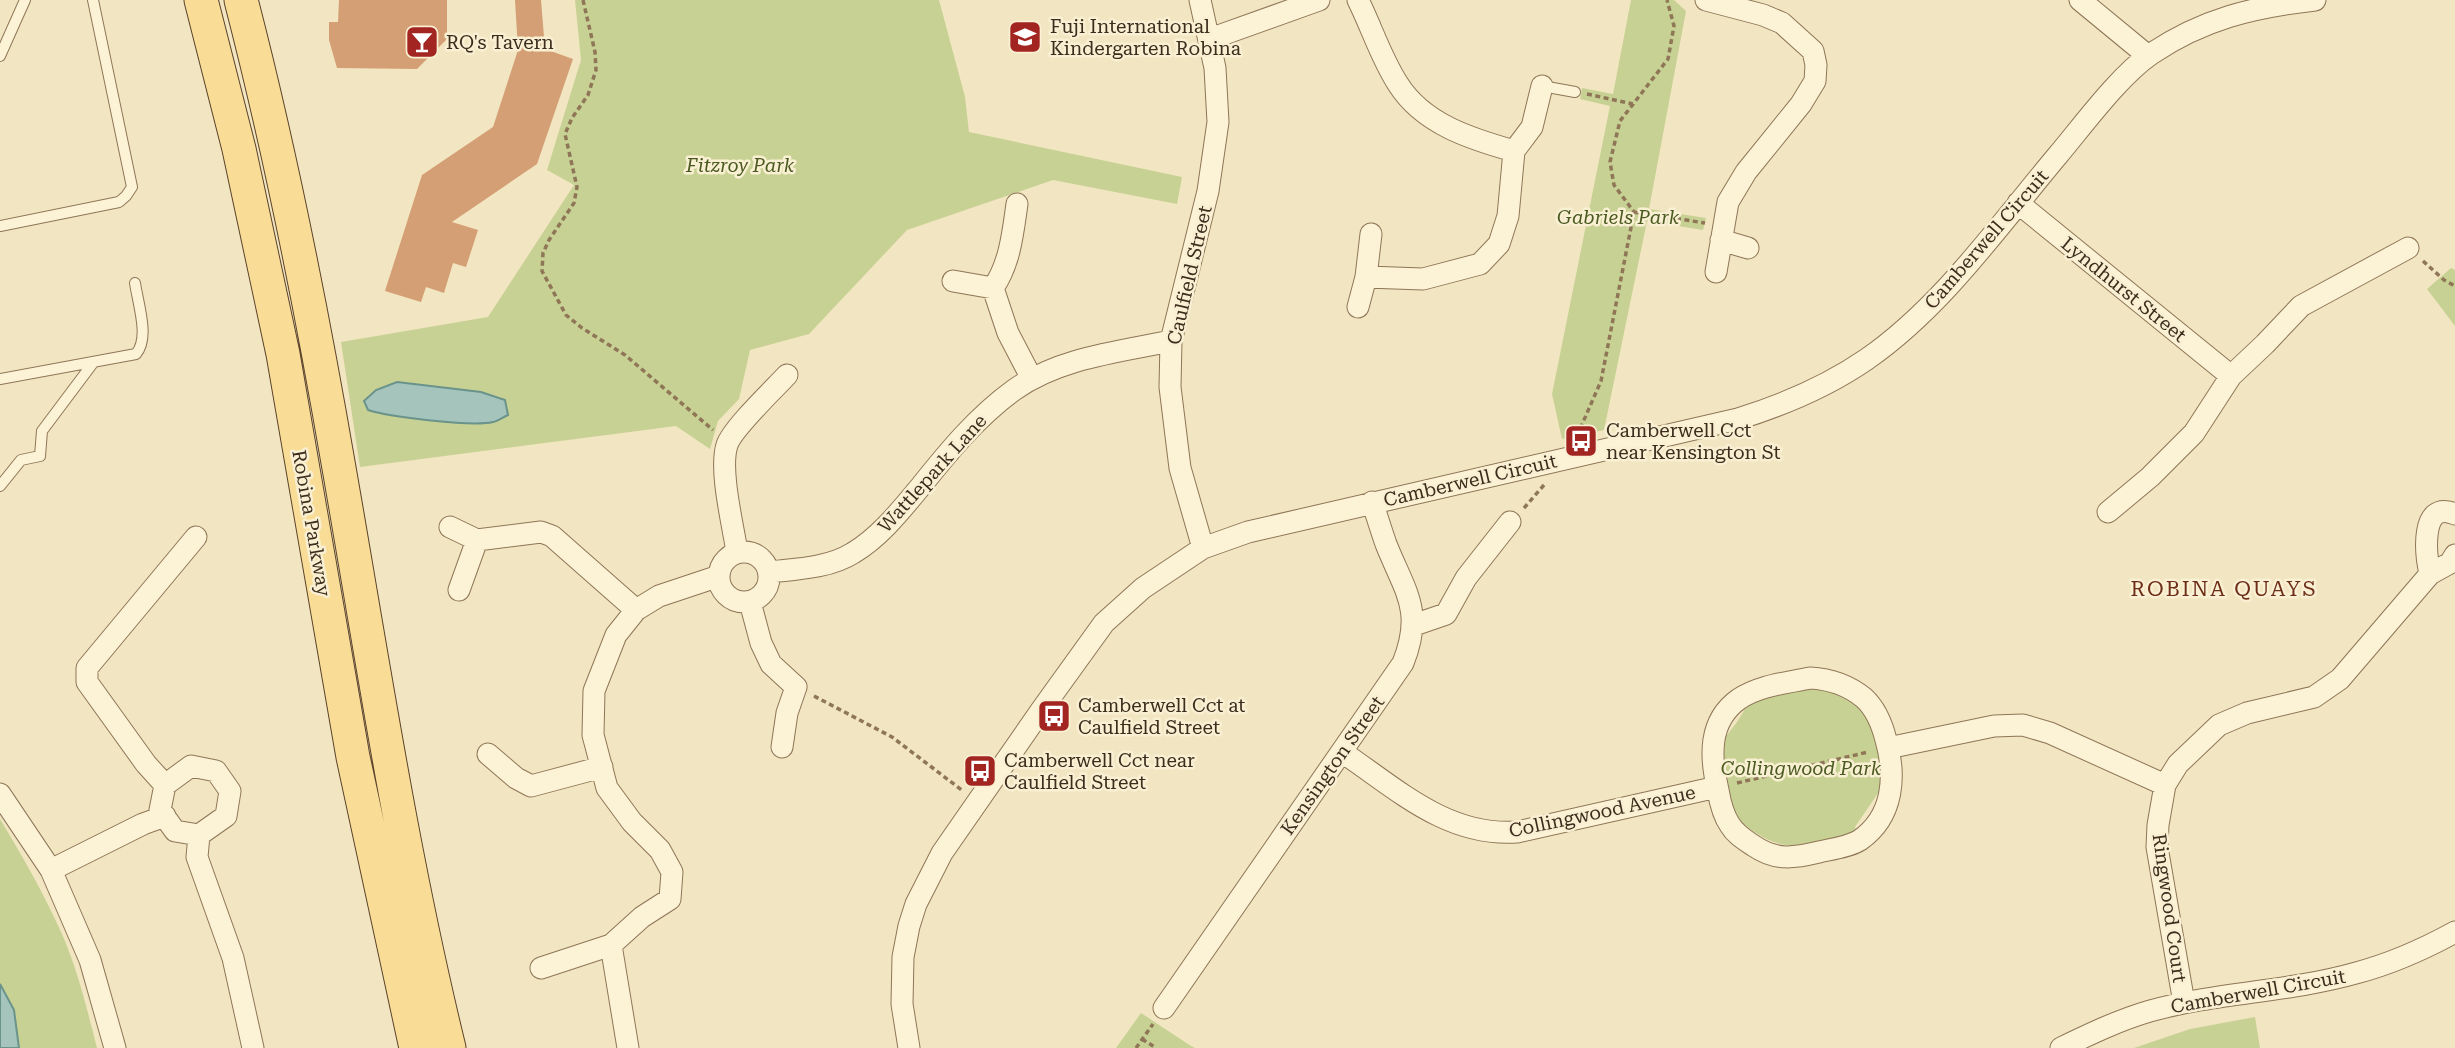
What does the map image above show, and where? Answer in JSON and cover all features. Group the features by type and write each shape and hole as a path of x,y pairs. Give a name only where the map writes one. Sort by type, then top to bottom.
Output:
{"main road":[{"name":"Robina Parkway","path":"201,0 239,149 283,354 353,757 416,1048"},
{"name":"Robina Parkway","path":"241,0 263,85 312,316 401,830 449,1048"}],"street":[{"name":"Caulfield Street","path":"1200,0 1215,68 1218,122 1208,191 1171,341 1170,387 1180,468 1203,548"},
{"path":"1210,39 1319,0"},
{"path":"1359,0 1399,86 1423,112 1450,129 1514,151"},
{"path":"1706,0 1763,15 1782,23 1813,51 1816,65 1815,81 1801,104 1746,172 1728,202 1716,272"},
{"path":"2080,0 2148,56"},
{"name":"Camberwell Circuit","path":"909,1048 904,1025 903,957 909,926 926,882 942,853 1104,623 1143,588 1203,548 1248,532 1738,419 1774,407 1837,378 1867,359 1926,310 2113,92 2148,56 2194,29 2232,14 2272,5 2315,0"},
{"path":"1366,276 1423,279 1480,264 1499,244 1508,216 1514,151 1532,127 1542,86"},
{"name":"Lyndhurst Street","path":"2018,203 2231,376"},
{"path":"993,288 1000,278 1007,258 1017,204"},
{"path":"1723,232 1748,248"},
{"path":"1358,307 1366,276 1371,234"},
{"path":"2108,512 2150,477 2194,433 2231,376 2301,306 2408,248"},
{"path":"953,281 993,288"},
{"path":"993,288 1008,332 1032,379"},
{"name":"Wattlepark Lane","path":"770,572 828,563 852,554 880,532 968,430 991,408 1032,379 1064,365 1096,356 1171,341"},
{"path":"737,552 726,476 728,442 787,375"},
{"name":"Kensington Street","path":"1164,1008 1403,663 1414,625 1406,587 1372,502"},
{"path":"2430,574 2426,537 2430,521 2438,513 2450,511 2455,514"},
{"path":"1414,625 1446,614 1458,590 1510,522"},
{"path":"450,527 477,540 541,532 552,536 636,610"},
{"path":"164,785 87,682 87,668 196,537"},
{"path":"459,590 477,540"},
{"path":"737,552 751,552 761,557 770,572 769,586 764,594 750,602 741,603 731,599 720,585 719,576 723,563 737,552"},
{"name":"Ringwood Court","path":"2184,1003 2157,847 2165,785 2178,764 2219,725 2247,713 2314,697 2340,679 2430,574 2450,563 2455,555"},
{"path":"541,968 611,945 642,917 670,899 672,872 660,849 632,822 607,788 593,735 594,691 616,635 636,610 659,596 719,576"},
{"path":"750,602 761,643 771,664 796,687 787,713 782,747"},
{"name":"Collingwood Avenue","path":"1810,678 1837,682 1865,699 1880,720 1885,738 1893,780 1890,797 1870,832 1858,842 1790,859 1764,853 1740,837 1730,826 1719,795 1711,760 1711,745 1728,710 1737,701 1766,687 1810,678"},
{"path":"1885,738 2024,725 2050,733 2165,785"},
{"name":"Collingwood Avenue","path":"1342,752 1432,813 1452,823 1486,832 1528,830 1719,795"},
{"path":"488,754 516,778 531,786 602,767"},
{"path":"191,766 216,771 230,791 226,817 199,835 175,831 164,817 160,810 164,785 191,766"},
{"path":"0,794 51,870 90,960 115,1048"},
{"path":"51,870 143,824 164,817"},
{"path":"199,835 197,857 233,958 253,1048"},
{"name":"Camberwell Circuit","path":"2061,1048 2117,1022 2184,1003 2356,973 2398,959 2455,932"},
{"path":"611,945 628,1048"}],"lane":[{"path":"0,56 25,0"},
{"path":"0,226 119,202 132,187 93,0"},
{"path":"1542,86 1575,92"},
{"path":"0,379 136,354 142,347 135,283"},
{"path":"0,486 21,460 40,456 42,431 93,363"}],"path":[{"path":"583,0 595,52 596,71 588,95 565,134 577,187 574,203 543,253 542,271 566,315 625,355 728,442"},
{"path":"1667,0 1674,26 1668,60 1620,121 1609,162 1614,185 1633,212 1723,232"},
{"path":"1575,92 1633,104"},
{"path":"1510,522 1569,458 1601,381 1633,212"},
{"path":"2408,248 2444,280 2455,286"},
{"path":"796,687 892,737 978,802"},
{"path":"1719,795 1735,800 1731,784 1868,753 1864,733 1885,738"},
{"path":"1136,1048 1164,1008"},
{"path":"1142,1039 1156,1048"}],"green space":[{"name":"Fitzroy Park","path":"575,0 939,0 965,97 969,132 1182,177 1177,204 1053,180 907,230 809,334 750,350 739,399 718,421 710,449 676,426 360,467 341,342 488,317 574,185 547,170 581,60"},
{"name":"Gabriels Park","path":"1631,0 1674,0 1686,11 1649,209 1706,218 1703,230 1647,221 1604,430 1562,439 1552,394 1610,106 1580,99 1582,88 1613,94"},
{"path":"2451,268 2455,270 2455,326 2427,289"},
{"name":"Collingwood Park","path":"1810,683 1856,705 1871,718 1879,741 1886,792 1878,793 1855,827 1856,836 1826,844 1798,847 1772,841 1745,825 1735,825 1718,742 1736,723 1749,699"},
{"path":"0,819 48,904 68,948 97,1048 0,1048"},
{"path":"1141,1013 1191,1046 1195,1048 1116,1048"},
{"path":"2255,1017 2260,1048 2134,1048 2190,1029"}],"water":[{"path":"397,382 481,392 505,400 508,415 493,422 468,423 412,418 368,410 364,401 376,390"},
{"path":"0,984 14,1010 19,1048 0,1048"}],"building":[{"path":"339,0 447,0 447,39 417,69 337,68 329,40 329,22 338,22"},
{"path":"515,0 541,0 545,49 573,59 537,164 452,222 478,230 466,267 453,263 444,293 426,287 421,302 385,291 422,175 493,127 518,50"}],"place":[{"name":"Fuji International Kindergarten Robina","path":"1025,37"},
{"name":"RQ's Tavern","path":"422,42"},
{"name":"Camberwell Cct near Kensington St","path":"1581,441"},
{"name":"Camberwell Cct at Caulfield Street","path":"1054,716"},
{"name":"Camberwell Cct near Caulfield Street","path":"980,771"}],"district":[{"name":"ROBINA QUAYS","path":"2224,589"}]}
